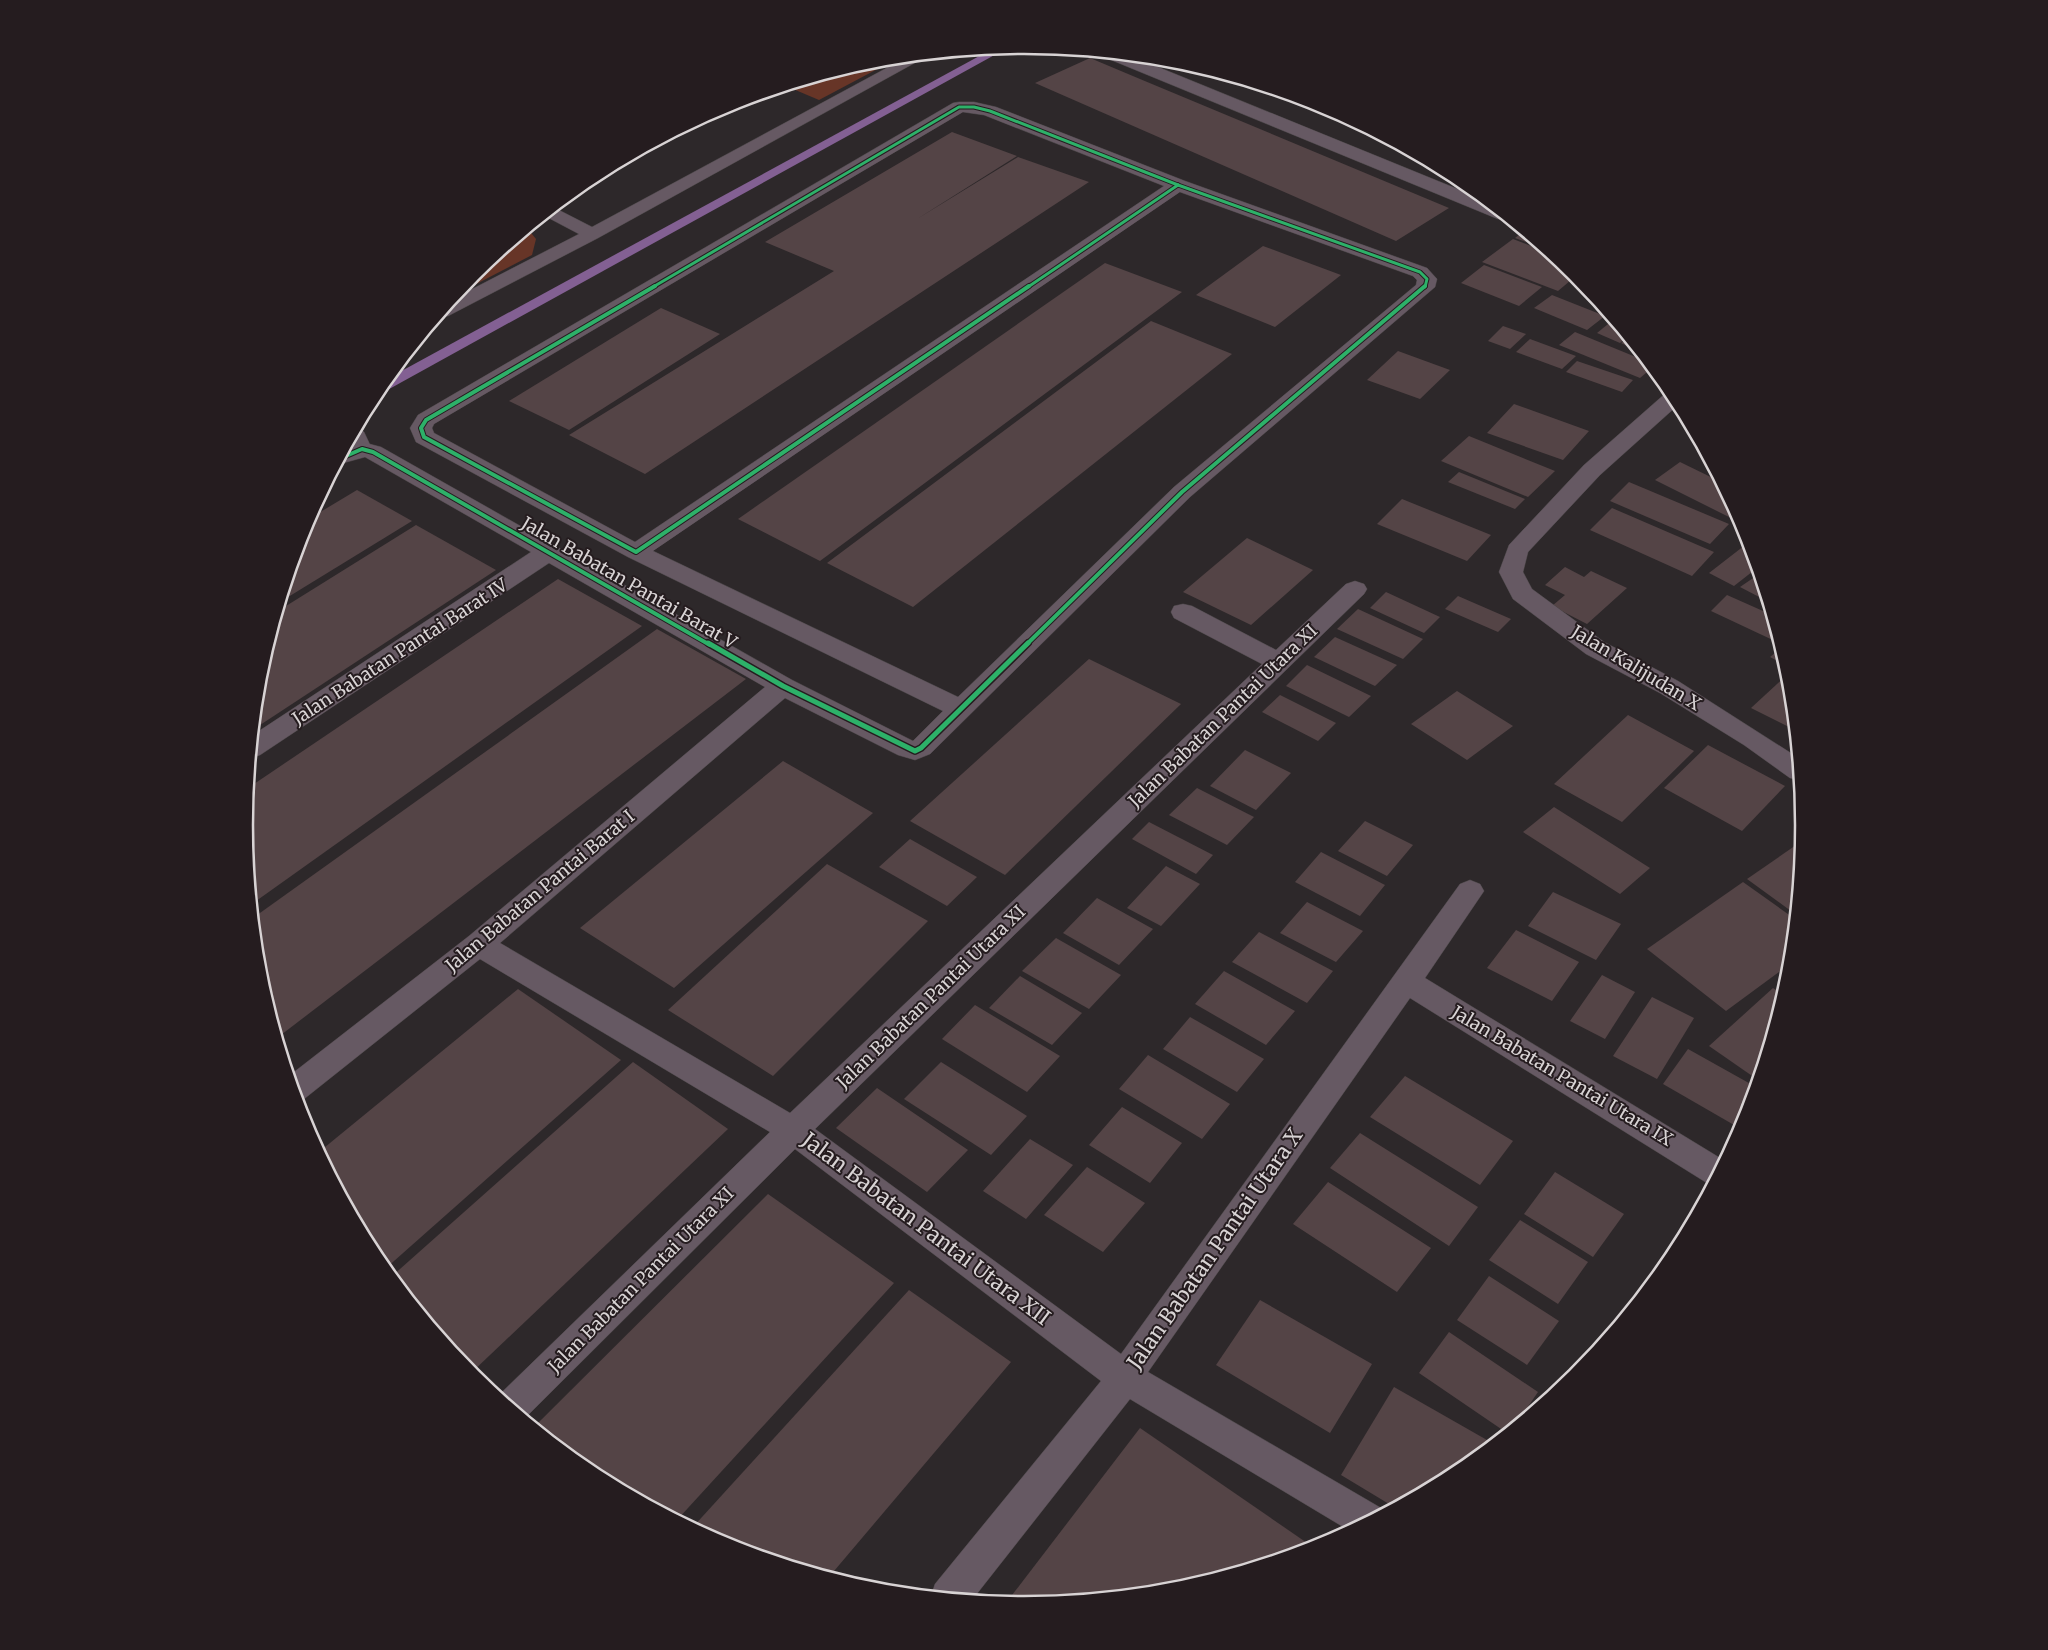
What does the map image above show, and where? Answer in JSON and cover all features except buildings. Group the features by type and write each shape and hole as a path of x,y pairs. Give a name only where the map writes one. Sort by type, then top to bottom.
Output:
{"street":[{"path":"1125,60 1487,208"},
{"path":"959,107 974,107 990,111 1178,185 1420,272 1427,279 1425,287 1182,492 961,709 636,552 424,437 420,428 426,420 959,107"},
{"path":"636,552 1178,185"},
{"name":"Jalan Kalijudan X","path":"1669,403 1592,470 1551,516 1517,550 1512,572 1522,594 1596,648 1669,687 1753,739 1793,767"},
{"name":"Jalan Babatan Pantai Barat V","path":"358,440 373,452 547,553 783,686 907,749 915,750 922,748 961,709"},
{"name":"Jalan Babatan Pantai Barat IV","path":"257,746 547,553"},
{"name":"Jalan Babatan Pantai Utara XI","path":"515,1405 793,1130 1355,589"},
{"path":"1183,612 1279,662"},
{"name":"Jalan Babatan Pantai Barat I","path":"299,1086 479,944 783,686"},
{"name":"Jalan Babatan Pantai Utara X","path":"953,1593 1104,1406 1470,891"},
{"name":"Jalan Babatan Pantai Utara XII","path":"479,944 793,1130 1124,1377 1363,1518"},
{"name":"Jalan Babatan Pantai Utara IX","path":"1406,981 1714,1170"}],"lane":[{"path":"455,305 592,234 906,63"},
{"path":"553,214 592,234"}],"shaded area":[{"path":"879,68 819,100 794,89 824,80"},
{"path":"531,232 536,239 532,255 474,285"}],"waterway":[{"path":"394,380 990,55"}],"cycle path":[{"path":"959,107 974,107 990,111 1178,185 636,552 424,437 421,428 426,420 959,107"},
{"path":"347,455 362,449 373,452 783,686 907,749 915,751 921,748 1182,492 1425,287 1427,279 1420,272 1178,185"}]}
